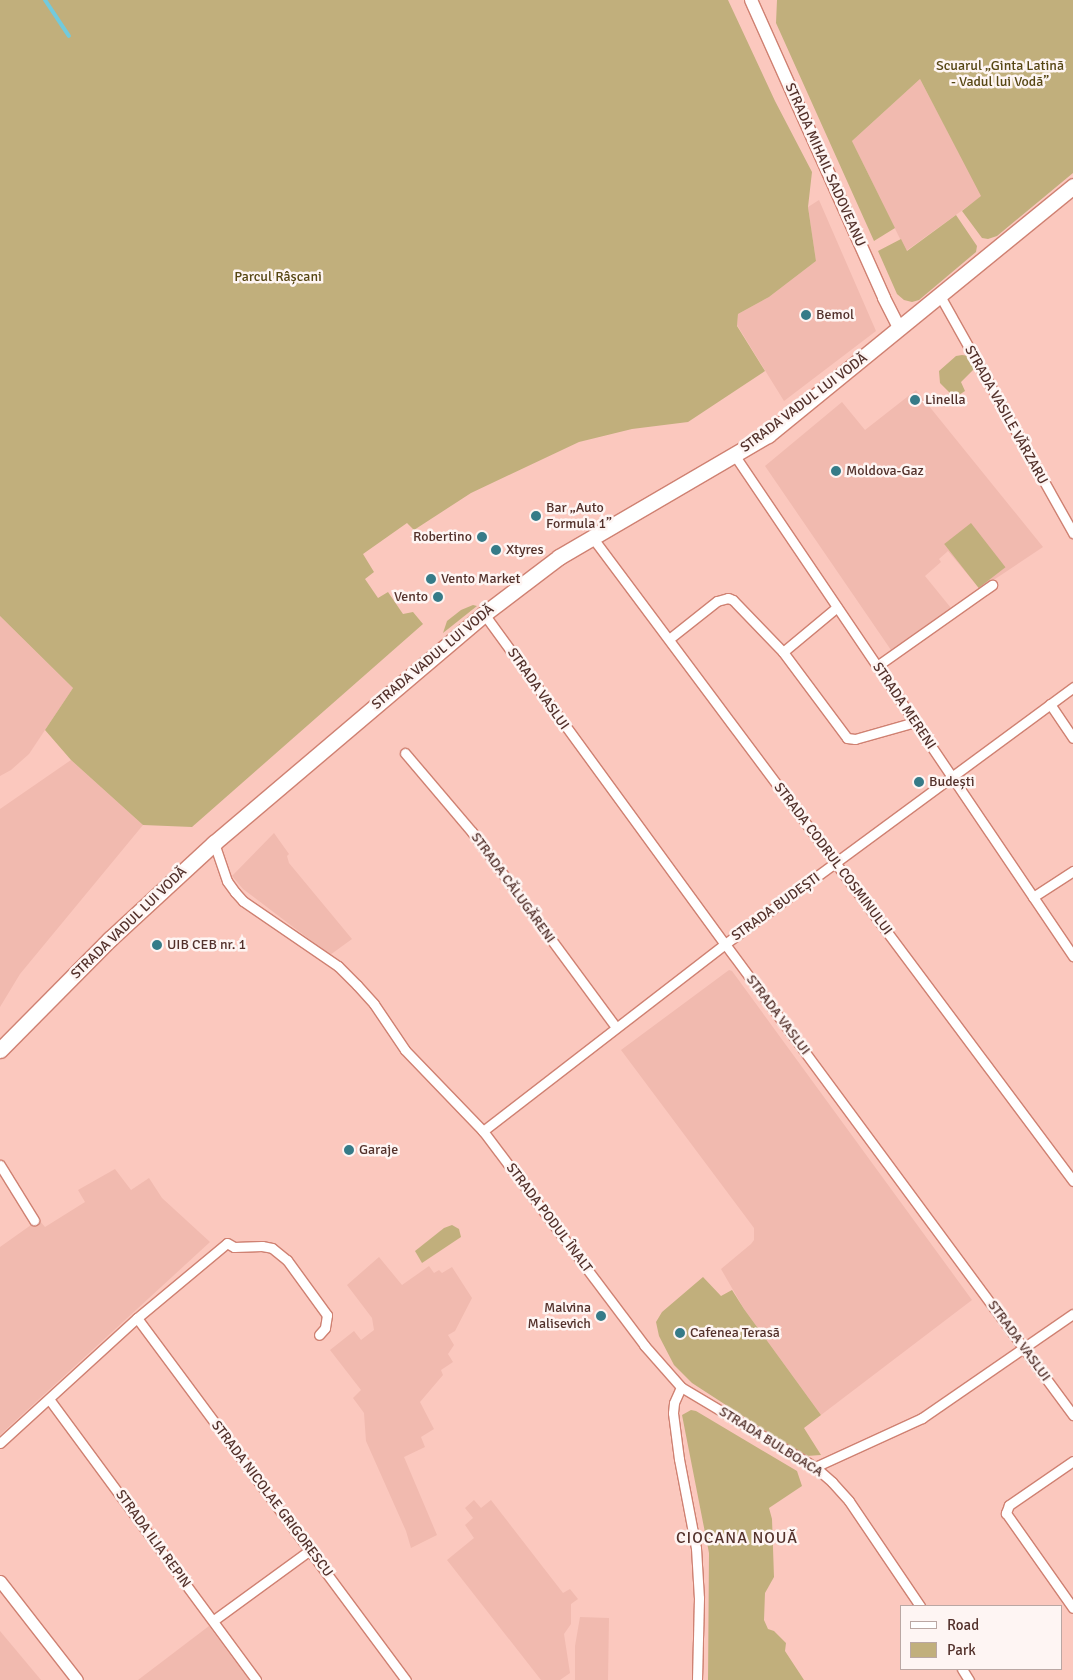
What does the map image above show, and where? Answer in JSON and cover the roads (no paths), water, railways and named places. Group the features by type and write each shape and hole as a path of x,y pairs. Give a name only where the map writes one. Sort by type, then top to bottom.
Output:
{"main road":[{"name":"STRADA MIHAIL SADOVEANU","path":"751,0 884,298 900,328"},
{"name":"STRADA VADUL LUI VODĂ","path":"0,1050 110,939 214,843 484,614 534,575 592,537 735,456 768,435 1073,186"}],"street":[{"name":"STRADA VASILE VĂRZARU","path":"940,296 1073,534"},
{"name":"STRADA MERENI","path":"735,456 1073,956"},
{"name":"STRADA CODRUL COSMINULUI","path":"592,537 1073,1181"},
{"path":"877,666 992,585"},
{"path":"669,639 717,601 728,598 733,600 783,652 847,738 856,739 915,722"},
{"path":"783,652 837,607"},
{"name":"STRADA VASLUI","path":"484,614 724,944 1025,1348 1073,1416"},
{"name":"STRADA BUDEȘTI","path":"483,1131 724,944 1073,687"},
{"path":"1050,704 1073,738"},
{"name":"STRADA CĂLUGĂRENI","path":"405,753 472,832 616,1027"},
{"name":"STRADA PODUL ÎNALT","path":"214,843 228,881 243,901 338,966 374,1004 405,1050 483,1131 644,1345 681,1387"},
{"path":"1033,897 1073,871"},
{"path":"0,1165 34,1220"},
{"path":"0,1443 137,1318 227,1243 234,1247 262,1246 272,1248 287,1260 327,1315 325,1328 319,1335"},
{"path":"815,1467 922,1418 1073,1314"},
{"name":"STRADA NICOLAE GRIGORESCU","path":"137,1318 406,1680"},
{"path":"681,1387 674,1403 673,1413 679,1460 696,1548 699,1598 697,1680"},
{"name":"STRADA BULBOACA","path":"681,1387 815,1467 849,1501 919,1605"},
{"name":"STRADA ILIA REPIN","path":"49,1399 214,1620 256,1680"},
{"path":"1073,1461 1022,1495 1007,1509 1012,1523 1073,1608"},
{"path":"214,1620 310,1550"},
{"path":"0,1581 77,1680"}],"waterway":[{"path":"45,0 69,36"}],"place":[{"name":"Bemol","path":"806,315"},
{"name":"Linella","path":"915,400"},
{"name":"Moldova-Gaz","path":"836,471"},
{"name":"Bar „Auto Formula 1”","path":"536,516"},
{"name":"Robertino","path":"482,537"},
{"name":"Xtyres","path":"496,550"},
{"name":"Vento Market","path":"431,579"},
{"name":"Vento","path":"438,597"},
{"name":"Budești","path":"919,782"},
{"name":"UIB CEB nr. 1","path":"157,945"},
{"name":"Garaje","path":"349,1150"},
{"name":"Malvina Malisevich","path":"601,1316"},
{"name":"Cafenea Terasă","path":"680,1333"}],"district":[{"name":"CIOCANA NOUĂ","path":"737,1538"}],"park label":[{"name":"Scuarul „Ginta Latină - Vadul lui Vodă”","path":"1000,74"},
{"name":"Parcul Râșcani","path":"278,277"}]}
